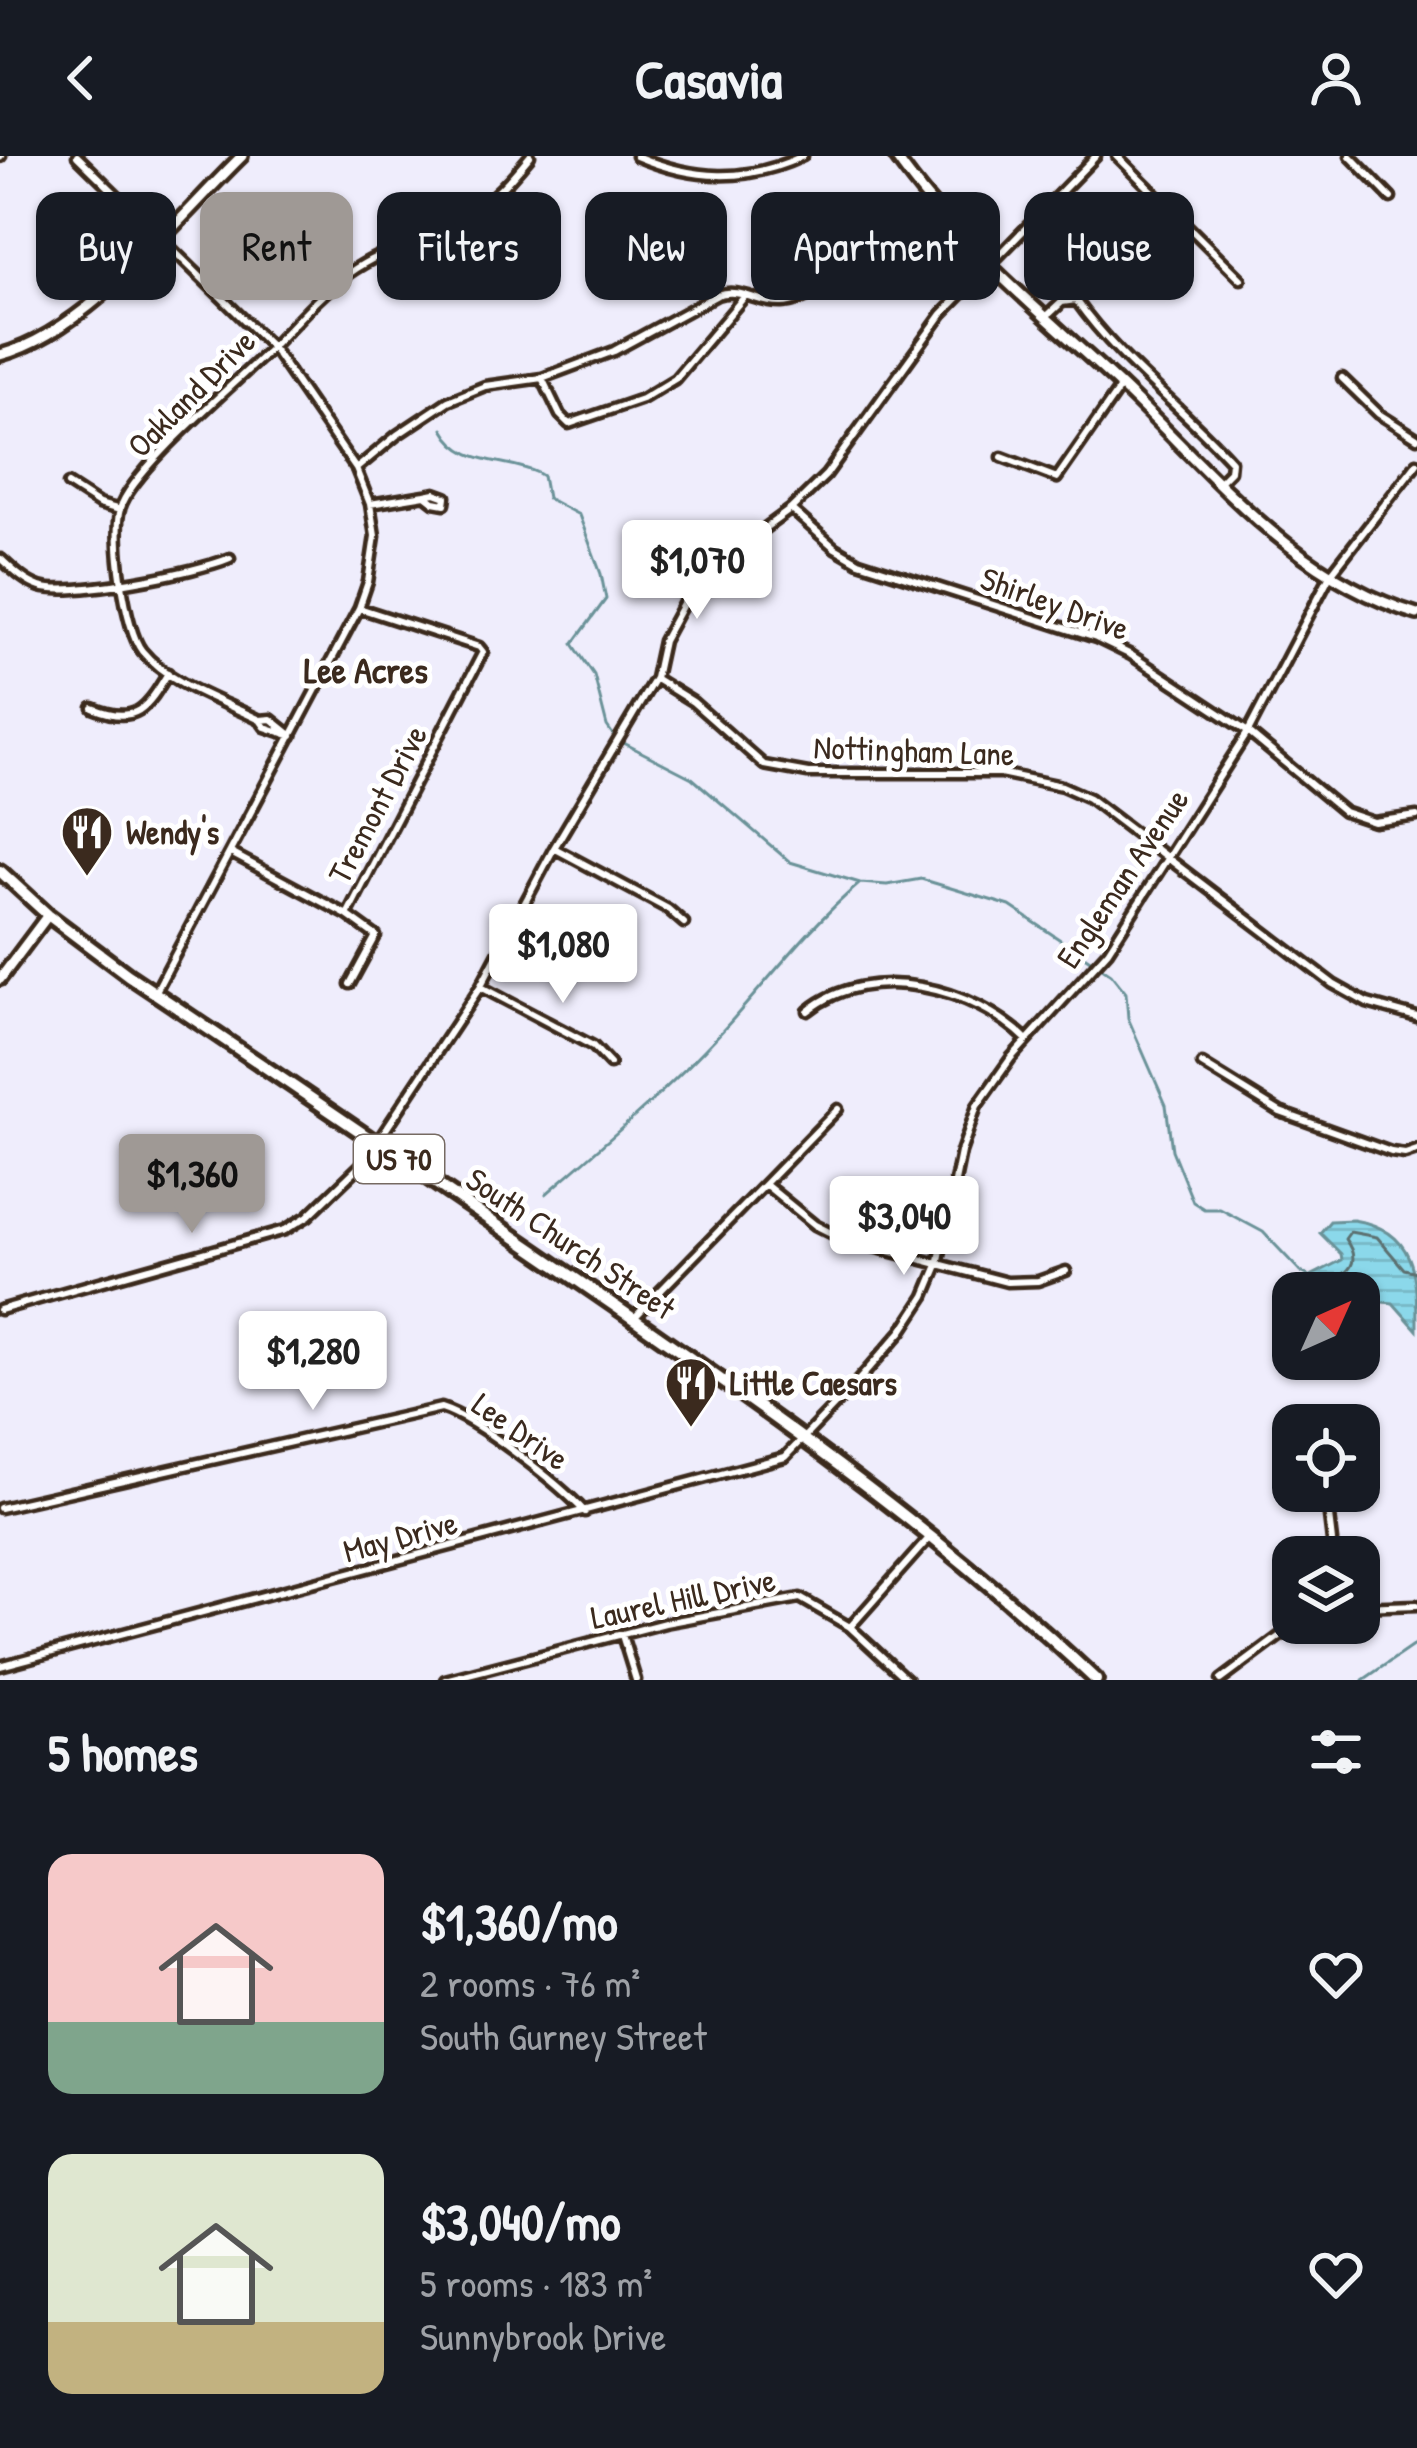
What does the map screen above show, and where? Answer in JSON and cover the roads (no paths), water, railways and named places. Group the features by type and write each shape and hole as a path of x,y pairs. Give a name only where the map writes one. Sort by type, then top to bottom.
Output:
{"main road":[{"name":"South Church Street","path":"0,871 48,914 155,993 805,1437 931,1535 1096,1680"}],"street":[{"path":"77,156 113,192"},
{"path":"176,222 242,156"},
{"name":"Oakland Drive","path":"120,510 141,477 347,275 387,250 466,218 530,156"},
{"path":"636,156 674,172 712,177 749,175 803,156"},
{"path":"895,156 922,192"},
{"path":"1000,252 1096,156"},
{"path":"1117,156 1241,278"},
{"path":"1350,156 1391,198"},
{"path":"155,993 359,608 373,558 370,504 356,469 272,347 176,254"},
{"path":"1000,275 1286,546 1330,574 1417,614"},
{"path":"356,469 448,400 485,386 542,377 614,351 718,295 733,290 751,297"},
{"path":"542,377 569,424 642,399 675,379 745,295"},
{"path":"0,355 35,344 70,324 95,300"},
{"path":"762,300 776,304 792,300"},
{"path":"0,1310 286,1229 308,1216 378,1145 480,987 554,848 655,678 663,641 700,580 726,555 791,509 826,475 955,300"},
{"path":"1046,317 1062,302 1076,300 1114,350 1155,383 1231,461 1230,471 1218,483"},
{"path":"1342,378 1379,414 1417,438"},
{"path":"1002,457 1057,478 1121,386"},
{"name":"Engleman Avenue","path":"805,1437 902,1330 938,1265 967,1129 991,1083 1108,951 1248,732 1330,574 1417,463"},
{"path":"68,484 99,504 120,510 117,547 130,630 149,659 265,727 292,736"},
{"path":"370,504 425,495"},
{"name":"Shirley Drive","path":"791,509 835,548 860,562 1115,646 1248,732 1344,812 1374,822 1417,817"},
{"path":"2,560 46,589 124,582 230,558"},
{"name":"Tremont Drive","path":"346,915 483,652 359,608"},
{"path":"93,708 110,715 138,713 148,706 168,673"},
{"name":"Nottingham Lane","path":"655,678 693,702 764,765 808,773 981,772 1032,778 1088,798 1333,984 1366,1003 1417,1017"},
{"path":"554,848 668,909 684,923"},
{"path":"231,853 376,936 350,984"},
{"path":"0,979 48,914"},
{"path":"808,1011 831,995 908,984 993,1011 1027,1040"},
{"path":"480,987 593,1046 610,1064"},
{"path":"1202,1064 1280,1112 1391,1152 1417,1150"},
{"path":"634,1318 838,1109"},
{"path":"766,1185 814,1225 843,1239 1007,1282 1038,1281 1066,1271"},
{"name":"Lee Drive","path":"0,1508 441,1408 457,1413 568,1494 585,1512"},
{"name":"May Drive","path":"0,1666 761,1465 785,1457 805,1437"},
{"path":"850,1627 931,1535"},
{"name":"Laurel Hill Drive","path":"445,1680 622,1635 800,1598 850,1627 908,1680"},
{"path":"1380,1606 1417,1605"},
{"path":"622,1635 636,1680"},
{"path":"1221,1680 1272,1641"}],"water":[{"path":"1330,1221 1374,1225 1401,1245 1414,1274 1417,1330 1393,1303 1380,1302 1380,1272 1319,1272 1342,1260 1320,1233"}],"waterway":[{"path":"443,429 462,450 543,476 547,498 579,515 606,599 573,644 594,675 607,726 616,739 692,778 790,862 860,883 887,885 921,879 1010,906 1111,974 1126,993 1128,1018 1166,1105 1172,1150 1193,1202 1204,1209 1220,1209 1263,1232 1301,1272"},
{"path":"546,1194 690,1065 859,884"},
{"path":"1363,1680 1417,1643"}],"place":[{"name":"Wendy's","path":"87,878"},
{"name":"Little Caesars","path":"691,1429"}],"district":[{"name":"Lee Acres","path":"366,669"}]}
